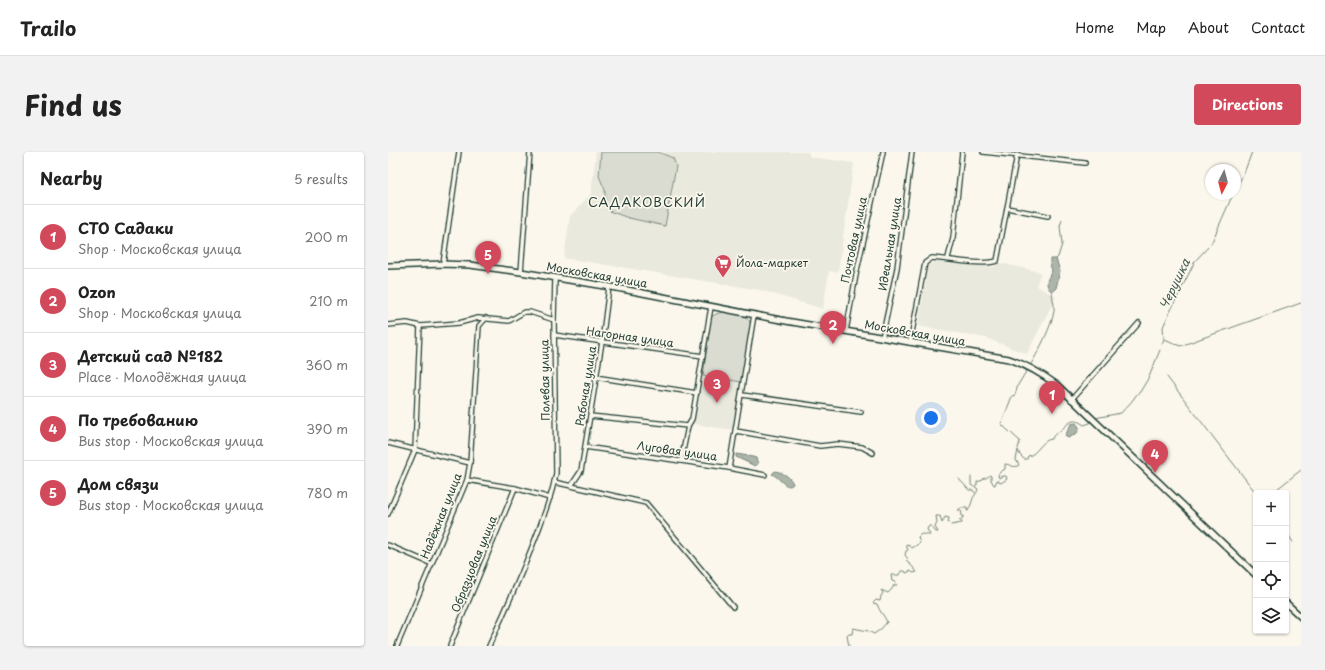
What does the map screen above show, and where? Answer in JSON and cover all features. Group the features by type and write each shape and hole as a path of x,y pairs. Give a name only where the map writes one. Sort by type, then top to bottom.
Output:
{"main road":[{"name":"Московская улица","path":"388,266 443,264 470,265 521,272 910,343 1009,359 1024,364 1040,373 1057,386 1253,572"},
{"path":"1289,606 1301,617"}],"street":[{"path":"443,264 459,152"},
{"path":"521,272 530,152"},
{"name":"Почтовая улица","path":"846,331 856,275 883,152"},
{"name":"Идеальная улица","path":"882,338 897,268 912,152"},
{"path":"948,258 952,238 962,152"},
{"path":"983,152 1085,163"},
{"path":"910,343 925,263 932,258 948,258 974,262 997,261 1017,155"},
{"path":"1007,208 1048,216"},
{"name":"Полевая улица","path":"489,646 535,539 550,498 556,473 554,335 555,278"},
{"name":"Рабочая улица","path":"571,486 581,471 595,377 602,342 609,287"},
{"path":"681,461 688,426 692,419 712,307"},
{"path":"388,325 407,323 420,326 459,323 478,318 509,321 524,312 530,312 554,320"},
{"path":"729,468 754,315"},
{"name":"Надёжная улица","path":"397,646 467,480 470,463 479,326 486,318"},
{"path":"1071,400 1139,323"},
{"path":"388,514 415,450 420,326"},
{"name":"Нагорная улица","path":"554,335 703,356"},
{"path":"595,377 697,393"},
{"path":"742,395 861,412"},
{"path":"590,416 688,426"},
{"path":"736,431 820,446 838,444 862,447 873,453"},
{"path":"388,443 470,463"},
{"name":"Луговая улица","path":"585,447 729,468 765,475"},
{"path":"467,480 515,488 550,498"},
{"path":"554,482 646,503 733,607"},
{"name":"Образцовая улица","path":"450,646 515,488"},
{"path":"388,545 432,564"}],"shaded area":[{"path":"596,152 808,152 810,157 854,163 838,272 829,271 823,309 760,290 564,258 570,216 591,194"},
{"path":"601,152 658,152 673,158 676,166 665,226 629,218 609,211 605,205 605,190 599,176"},
{"path":"1050,259 1056,259 1060,271 1056,288 1052,292 1047,284 1052,270"},
{"path":"937,260 994,267 1000,263 1041,272 1036,286 1056,296 1027,354 986,338 918,326 928,266"},
{"path":"722,312 743,316 749,320 751,324 742,382 703,376 711,317"},
{"path":"703,376 742,382 734,430 693,424"},
{"path":"1076,423 1079,430 1076,434 1068,438 1065,436 1071,424"},
{"path":"736,454 756,458 758,464 755,466 736,457"},
{"path":"775,471 786,475 793,484 790,486 785,485 772,474"}],"waterway":[{"name":"Черушка","path":"1241,179 1252,152"},
{"name":"Черушка","path":"1162,344 1164,339 1163,327 1167,318 1195,261 1211,244 1230,200"},
{"path":"1056,259 1062,244 1060,226 1062,220"},
{"path":"1031,364 1045,338 1053,317 1054,309 1052,292"},
{"path":"1165,339 1180,346 1301,303"},
{"name":"Черушка","path":"1095,418 1121,413 1140,392 1149,377 1160,350"},
{"path":"1018,449 1020,441 1001,423 1012,396 1015,395 1018,385 1027,370"},
{"path":"1167,377 1254,490"},
{"name":"Черушка","path":"951,525 962,523 959,520 963,518 963,516 961,516 962,512 958,510 961,508 967,508 968,511 978,489 975,487 977,482 990,475 994,485 997,480 1001,483 1007,479 1006,476 999,478 998,475 1005,469 1005,464 1014,466 1019,465 1016,460 1018,450 1020,455 1024,459 1027,459 1028,456 1034,453 1045,442 1052,439 1069,423 1074,421 1084,425 1090,423"},
{"path":"1276,490 1301,470"},
{"path":"971,477 971,485 974,487"},
{"path":"959,479 969,490 973,490 975,493"},
{"name":"Черушка","path":"870,632 874,634 887,622 877,604 873,603 876,600 880,601 883,593 881,590 888,593 894,585 897,585 896,582 892,581 891,575 899,575 901,571 905,571 906,573 911,571 913,573 917,572 906,561 908,559 905,555 906,551 908,550 906,545 912,548 920,543 918,537 920,535 930,535 927,529 929,526 938,532 935,527 937,523 936,516 940,516 942,523 945,517 949,518 948,523"},
{"path":"1289,536 1293,542"},
{"name":"Черушка","path":"849,646 847,636 852,634 853,628 868,631"}],"place":[{"name":"Дом связи","path":"488,274"},
{"name":"Йола-маркет","path":"723,278"},
{"name":"Ozon","path":"833,344"},
{"name":"Детский сад №182","path":"717,403"},
{"name":"СТО Садаки","path":"1052,414"},
{"name":"По требованию","path":"1155,473"}],"district":[{"name":"САДАКОВСКИЙ","path":"647,202"}]}
